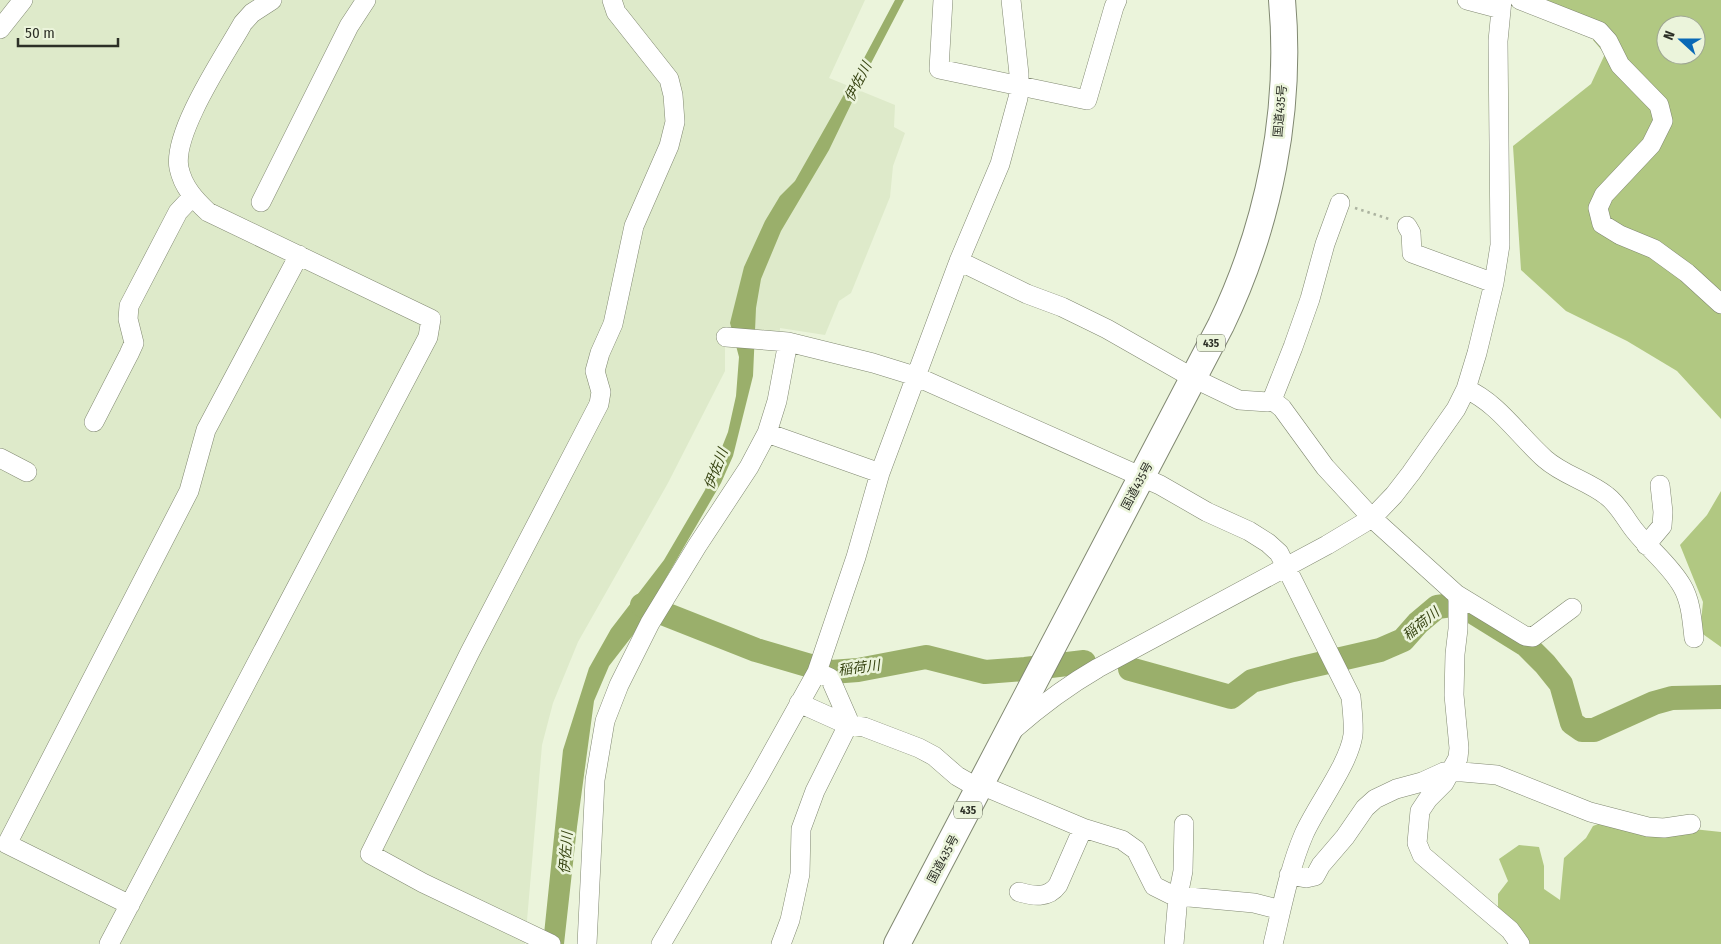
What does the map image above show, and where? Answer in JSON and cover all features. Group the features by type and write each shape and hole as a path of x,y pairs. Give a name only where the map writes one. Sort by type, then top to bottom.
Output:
{"highway":[{"name":"国道435号","path":"897,944 1238,290 1262,220 1278,137 1284,57 1282,0"}],"street":[{"path":"0,28 23,0"},
{"path":"109,944 428,337 431,319 208,212 192,197 184,184 179,167 180,143 193,112 243,23 252,13 272,0"},
{"path":"261,202 349,26 366,0"},
{"path":"551,944 370,854 474,644 599,404 601,392 595,371 600,353 613,324 634,226 669,146 675,122 674,95 669,79 616,12 612,0"},
{"path":"943,0 939,69 1019,87 1061,93 1087,100 1117,0"},
{"path":"661,944 754,786 817,672 856,557 880,473 959,261 1000,164 1018,98 1019,87 1011,0"},
{"path":"1007,736 1069,685 1349,533 1372,518 1394,495 1456,409 1466,389 1477,353 1494,283 1500,244 1498,60 1501,4 1467,0"},
{"path":"1520,0 1599,31 1608,41 1620,65 1659,105 1663,120 1652,145 1604,195 1598,208 1602,224 1620,235 1654,249 1687,273 1721,304"},
{"path":"94,422 134,343 128,319 129,306 178,212 192,197"},
{"path":"959,261 1027,294 1062,307 1107,329 1193,378 1240,400 1268,402 1272,400 1293,347 1310,299 1325,244 1340,203"},
{"path":"1407,226 1411,233 1412,253 1494,283"},
{"path":"130,905 3,850 189,491 206,430 299,255"},
{"path":"726,337 782,341 873,362 915,376 1142,476 1207,512 1248,531 1280,553 1351,697 1353,736 1343,763 1318,805 1304,834 1289,875 1273,944"},
{"path":"587,944 595,780 606,721 619,684 654,614 749,467 767,433 777,402 782,341"},
{"path":"1466,389 1476,393 1489,403 1547,462 1608,496 1622,511 1646,545 1667,565 1683,588 1690,611 1694,638"},
{"path":"1272,400 1282,408 1325,467 1372,518 1456,594 1525,636 1533,637 1572,608"},
{"path":"767,433 880,473"},
{"path":"0,458 27,472"},
{"path":"1646,545 1662,526 1663,512 1660,484"},
{"path":"1456,594 1458,600 1458,629 1454,695 1455,718 1460,740 1458,758 1444,783 1428,799 1420,811 1417,844 1422,855 1510,930 1520,944"},
{"path":"781,944 790,920 800,874 801,828 815,791 848,725 848,719 830,678 817,672"},
{"path":"799,703 848,725 864,727 919,748 934,756 957,776 971,784 981,785 1083,828 1122,840 1136,850 1154,886 1170,894 1254,903 1281,910"},
{"path":"1289,875 1306,878 1315,876 1321,865 1345,837 1365,808 1375,799 1396,789 1451,771 1496,775 1590,812 1648,827 1664,828 1691,824"},
{"path":"1174,944 1178,896 1183,871 1184,824"},
{"path":"1018,892 1035,896 1046,895 1055,890 1083,828"}],"path":[{"path":"1340,203 1407,226"}],"shaded area":[{"path":"0,0 865,0 829,78 895,105 894,127 905,133 893,166 890,197 851,293 839,301 825,335 780,328 779,351 725,346 725,371 668,483 578,642 553,703 542,745 525,944 0,944"},
{"path":"1542,0 1721,0 1721,419 1677,371 1627,341 1566,311 1521,270 1513,146 1591,84 1605,54 1593,40 1598,26"},
{"path":"1721,491 1721,647 1700,632 1703,602 1680,545 1707,515"},
{"path":"1609,820 1721,832 1721,944 1528,944 1498,912 1498,894 1508,881 1499,859 1519,845 1539,847 1544,866 1544,889 1560,900 1564,858 1586,838 1593,826"}],"water":[{"name":"伊佐川","path":"895,0 904,0 829,150 781,231 761,279 756,308 753,376 733,456 721,483 633,635 609,666 594,701 564,944 543,944 563,750 589,668 611,629 664,560 705,490 728,432 736,396 739,357 730,323 744,267 765,221 780,196 795,181"}],"waterway":[{"name":"稲荷川","path":"642,605 756,650 831,672 858,670 926,657 985,672 1084,662"},
{"name":"稲荷川","path":"1130,669 1231,697 1252,681 1380,650 1403,640 1418,623 1437,607 1452,605 1468,609 1526,645 1561,684 1572,723 1582,730 1594,730 1654,703 1672,698 1721,697"}]}
